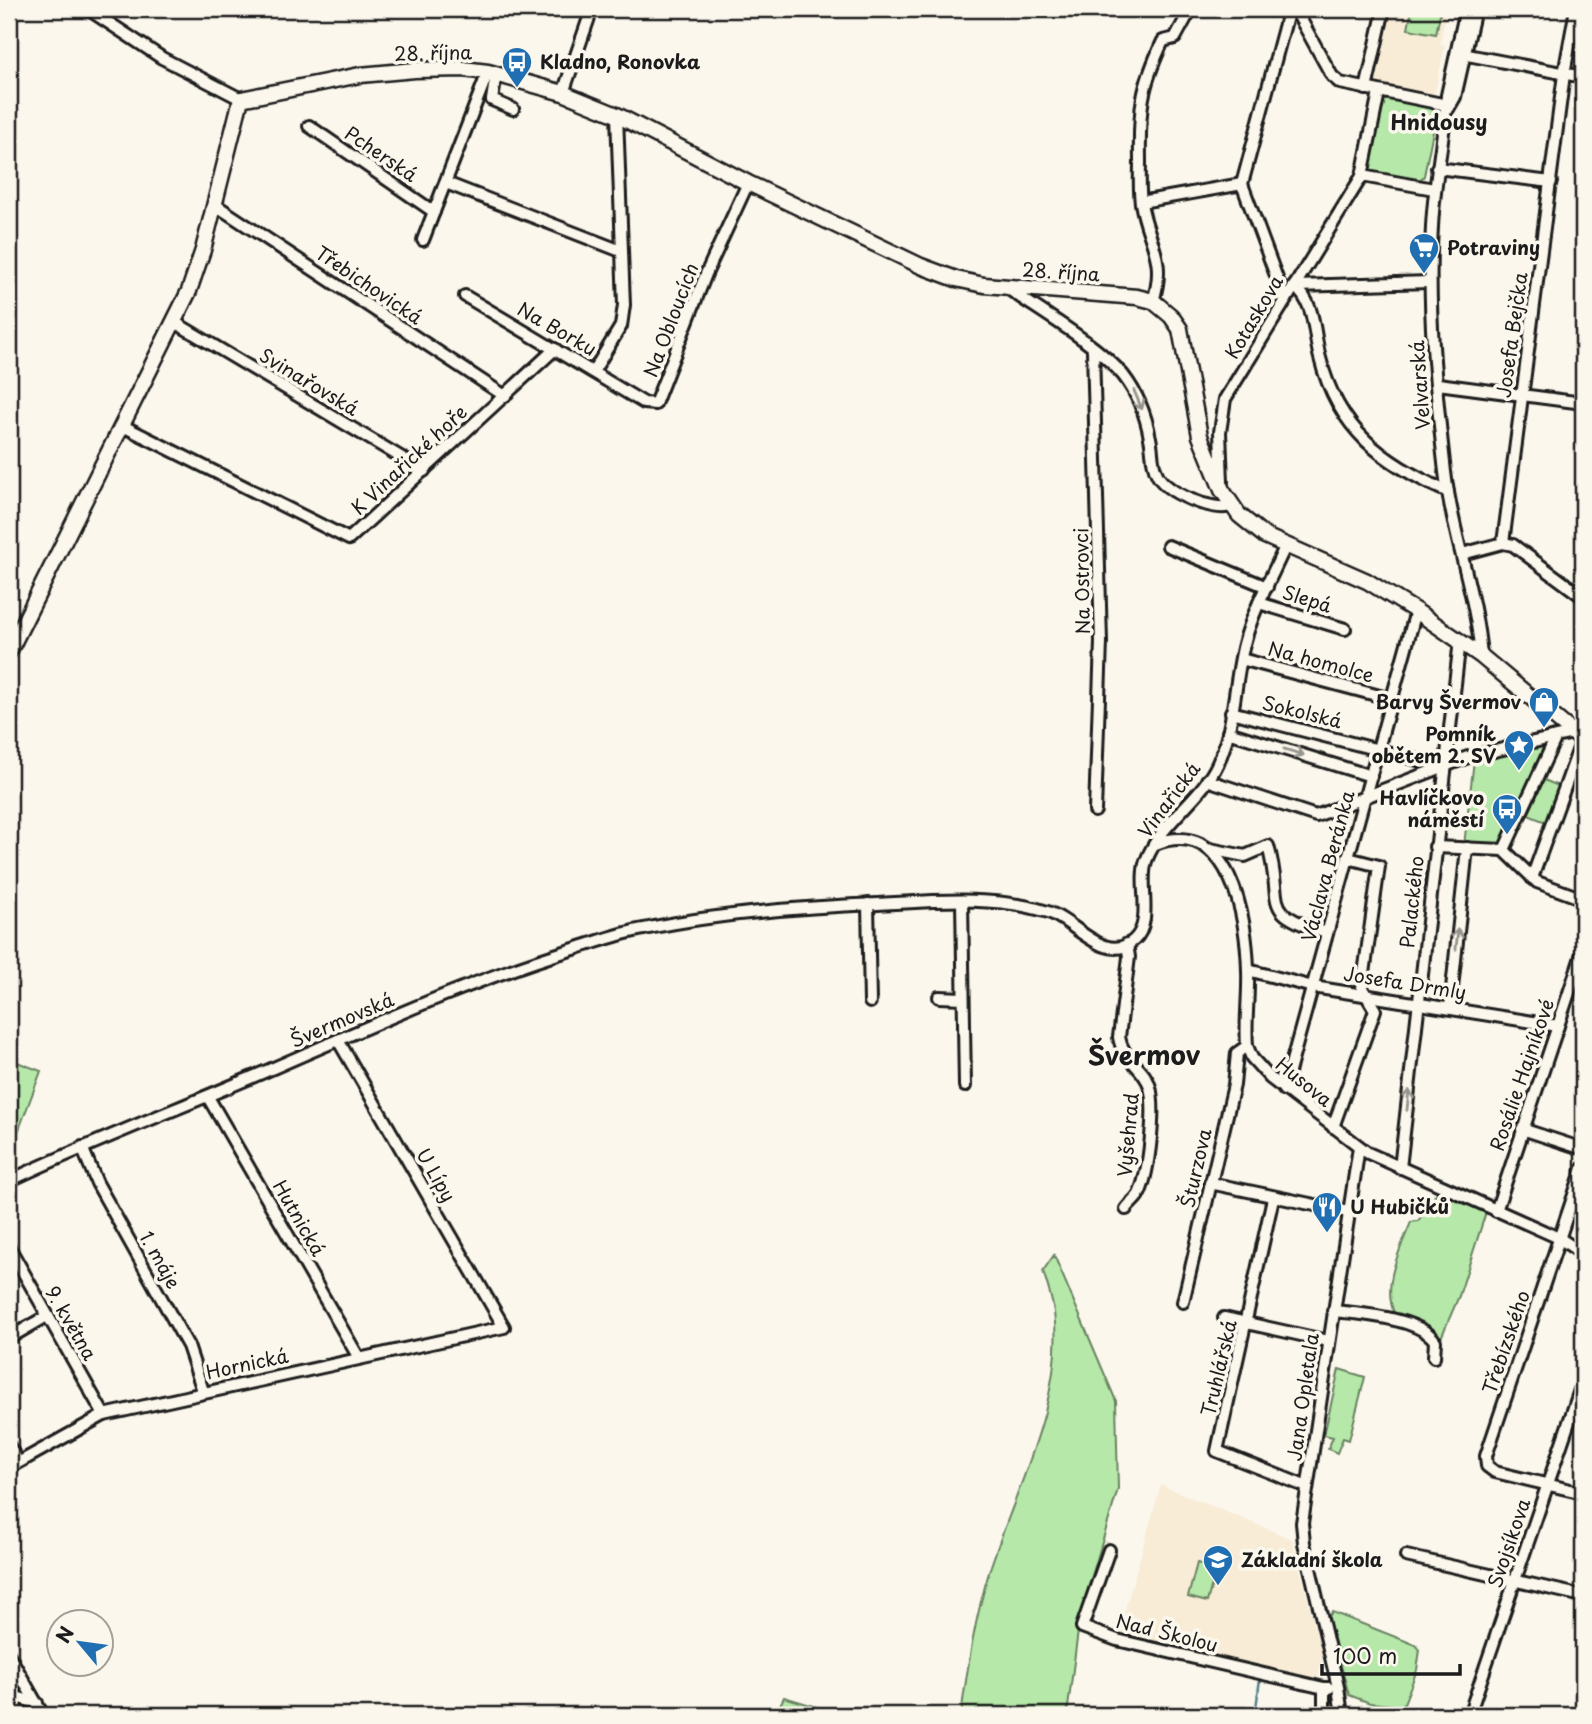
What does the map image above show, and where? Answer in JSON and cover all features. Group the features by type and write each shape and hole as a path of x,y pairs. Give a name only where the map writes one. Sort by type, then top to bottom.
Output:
{"main road":[{"name":"28. října","path":"241,99 360,75 463,69 492,73 563,93 617,115 748,183 921,266 956,279 1007,288 1137,297 1153,301"},
{"path":"9,652 176,323 198,270 241,99"},
{"path":"1153,301 1171,316 1180,329 1200,436 1231,506 1247,523 1286,547 1367,581 1416,611 1481,656 1579,738"}],"street":[{"path":"88,9 162,58 241,99"},
{"path":"563,93 592,9"},
{"path":"1153,301 1160,279 1160,267 1141,202 1139,111 1144,82 1163,41 1175,38 1184,27 1191,9"},
{"path":"1285,300 1242,184 1289,9"},
{"path":"1295,9 1335,80 1448,107"},
{"path":"1366,89 1384,9"},
{"name":"Velvarská","path":"1461,54 1466,9"},
{"name":"Velvarská","path":"1475,9 1448,107 1437,168 1430,282 1448,492 1478,621 1481,656"},
{"name":"Josefa Bejčka","path":"1503,542 1564,74 1576,9"},
{"path":"1461,54 1583,77"},
{"path":"492,73 492,100 513,109"},
{"path":"424,240 492,73"},
{"path":"1379,92 1362,176 1434,189"},
{"name":"Na Borku","path":"465,296 593,372 621,326 624,305 617,115"},
{"name":"Pcherská","path":"309,125 435,212"},
{"path":"1437,168 1551,182"},
{"name":"Kotaskova","path":"1222,489 1220,432 1225,399 1362,176"},
{"path":"446,183 621,251"},
{"name":"Na Obloucích","path":"593,372 643,403 655,404 660,399 706,274 748,183"},
{"path":"1141,202 1242,184"},
{"name":"Třebichovická","path":"214,204 505,396"},
{"path":"1294,286 1314,288 1430,282"},
{"path":"1294,286 1308,298 1326,381 1348,421 1371,447 1400,469 1448,492"},
{"path":"1007,288 1121,373 1137,395 1159,479 1201,504 1219,509 1231,506"},
{"name":"Svinařovská","path":"176,323 424,471"},
{"name":"K Vinařické hoře","path":"123,426 349,539 555,349"},
{"name":"Na Ostrovci","path":"1093,350 1101,642 1096,811"},
{"path":"1438,384 1583,402"},
{"path":"1462,554 1503,542 1513,545 1583,597"},
{"path":"1168,546 1267,587"},
{"name":"Vinařická","path":"1127,944 1139,934 1144,873 1155,844 1217,764 1228,732 1241,659 1259,603 1286,547"},
{"name":"Slepá","path":"1259,603 1345,629"},
{"name":"Václava Beránka","path":"1284,1090 1416,611"},
{"name":"Palackého","path":"1400,1168 1460,640"},
{"name":"Na homolce","path":"1241,659 1391,699"},
{"name":"Sokolská","path":"1231,712 1445,767"},
{"path":"1228,732 1371,776"},
{"path":"1207,780 1316,816 1479,754 1555,739 1579,738 1532,878"},
{"path":"1504,850 1555,739"},
{"path":"1155,844 1183,837 1210,849 1245,856 1268,846 1276,898 1283,915 1294,922 1327,933"},
{"path":"1435,847 1504,850 1532,878 1583,899"},
{"path":"1210,849 1224,866 1240,908 1248,970 1247,1046"},
{"path":"1450,1007 1467,849"},
{"path":"1333,1127 1375,1010 1362,988 1379,866 1348,858"},
{"path":"870,1002 868,904 962,901 1040,910 1072,923 1096,943 1115,947 1127,944"},
{"path":"962,901 965,1086"},
{"name":"Švermovská","path":"9,1181 82,1147 208,1097 484,979 536,961 640,929 698,920 868,904"},
{"name":"Vyšehrad","path":"1126,1209 1139,1195 1147,1163 1151,1108 1150,1086 1121,1048 1119,1037 1129,957 1127,944"},
{"name":"Rosálie Hajníkové","path":"1496,1210 1583,951"},
{"name":"Josefa Drmly","path":"1248,970 1313,986 1558,1026"},
{"path":"939,997 963,998"},
{"name":"U Lípy","path":"338,1040 504,1327"},
{"name":"Husova","path":"1247,1046 1261,1069 1284,1090 1359,1147 1400,1168 1559,1238 1583,1254"},
{"name":"Šturzova","path":"1183,1302 1234,1085 1237,1053 1247,1046"},
{"name":"Hutnická","path":"208,1097 359,1358"},
{"path":"1522,1129 1583,1149"},
{"name":"1. máje","path":"82,1147 97,1183 188,1346 203,1391"},
{"name":"Jana Opletala","path":"1342,1715 1338,1687 1304,1543 1302,1523 1359,1147"},
{"name":"Třebízského","path":"1548,1484 1490,1470 1486,1456 1583,1168"},
{"path":"1210,1183 1348,1212"},
{"name":"Truhlářská","path":"1273,1198 1217,1451 1307,1487"},
{"name":"9. května","path":"9,1247 104,1415"},
{"name":"Jana Opletala","path":"1333,1311 1376,1314 1426,1332 1435,1341 1434,1357"},
{"path":"9,1338 47,1316"},
{"path":"1224,1318 1328,1341"},
{"name":"Hornická","path":"14,1465 104,1415 203,1391 504,1327"},
{"name":"Svojsíkova","path":"1469,1715 1583,1381"},
{"path":"9,1446 14,1465"},
{"path":"1548,1484 1583,1493"},
{"name":"Nad Školou","path":"1109,1550 1082,1627 1117,1640 1324,1688"},
{"path":"1406,1556 1583,1596"},
{"path":"9,1655 43,1715"},
{"path":"1324,1715 1324,1688 1338,1687"},
{"path":"9,1695 37,1703"}],"shaded area":[{"path":"1389,9 1447,9 1440,44 1445,45 1434,97 1376,84 1373,79"},
{"name":"Základní škola","path":"1161,1485 1292,1539 1322,1655 1318,1680 1118,1634"}],"green space":[{"path":"1412,9 1441,9 1436,34 1408,29"},
{"path":"1387,98 1432,108 1436,116 1424,176 1419,181 1372,174 1368,166 1381,103"},
{"path":"1545,744 1501,844 1464,845 1474,760"},
{"path":"1544,780 1561,787 1548,823 1528,815"},
{"path":"9,1059 41,1071 9,1156"},
{"path":"1437,1192 1486,1212 1459,1296 1441,1338 1426,1326 1395,1315 1390,1292 1397,1256 1411,1222 1418,1221"},
{"path":"1054,1255 1116,1401 1118,1489 1080,1616 1067,1715 961,1715 980,1605 990,1569 1036,1443 1052,1377 1054,1312 1043,1271"},
{"path":"1339,1369 1365,1377 1349,1440 1343,1438 1337,1453 1328,1449 1333,1437 1324,1435"},
{"path":"1197,1563 1216,1569 1207,1602 1188,1597"},
{"path":"1332,1612 1416,1645 1420,1650 1417,1670 1403,1706 1370,1703 1349,1695 1328,1618"},
{"path":"784,1697 844,1715 775,1715"}],"waterway":[{"path":"1255,1715 1260,1679"}],"place":[{"name":"Kladno, Ronovka","path":"517,89"},
{"name":"Potraviny","path":"1424,275"},
{"name":"Barvy Švermov","path":"1544,729"},
{"name":"Pomník obětem 2. SV","path":"1519,772"},
{"name":"Havlíčkovo náměstí","path":"1507,836"},
{"name":"U Hubičků","path":"1327,1234"},
{"name":"Základní škola","path":"1218,1587"}],"district":[{"name":"Hnidousy","path":"1439,123"},
{"name":"Švermov","path":"1144,1056"}]}
